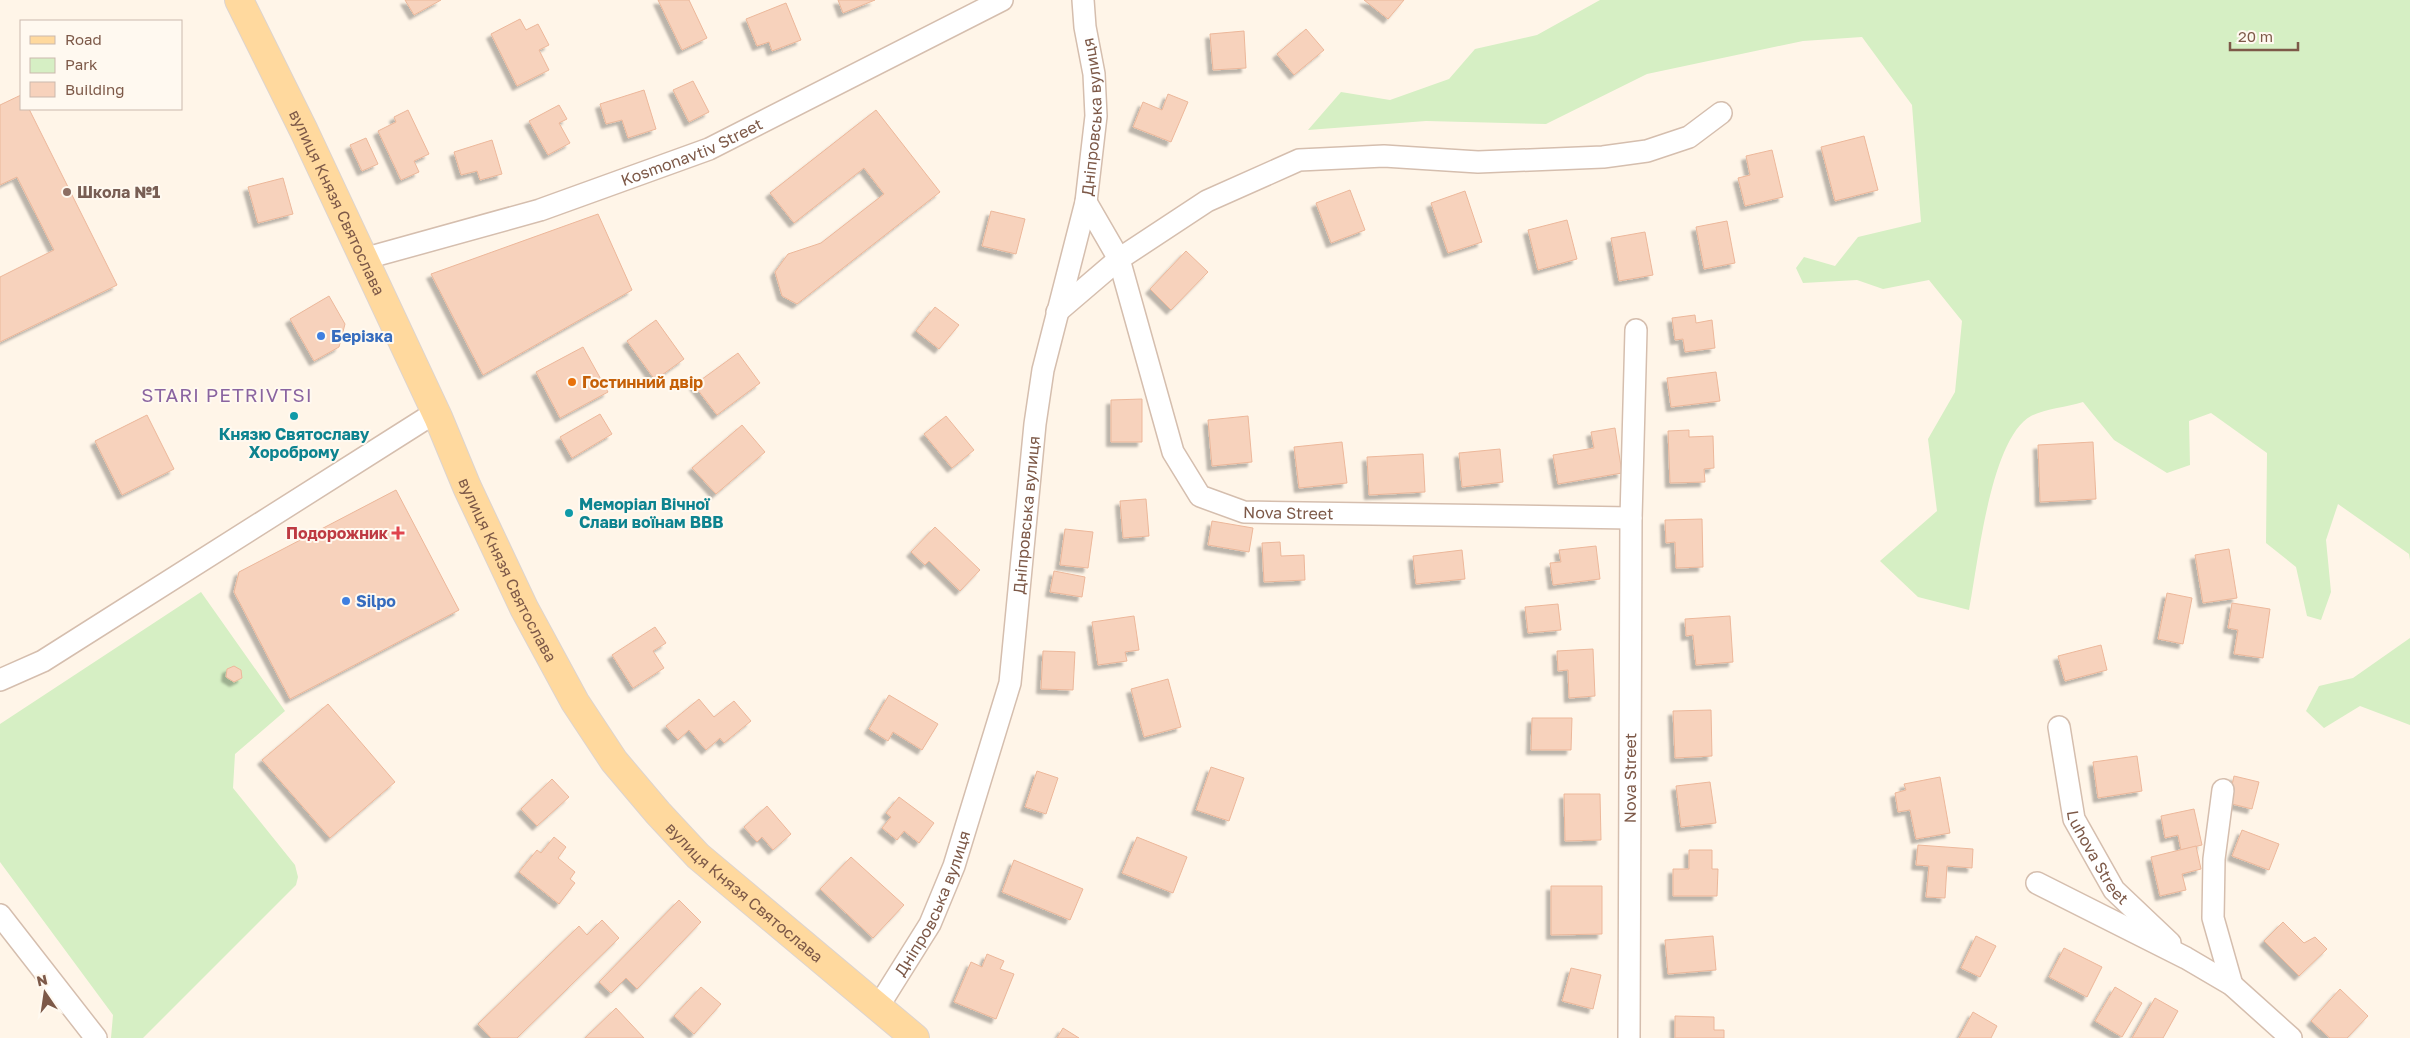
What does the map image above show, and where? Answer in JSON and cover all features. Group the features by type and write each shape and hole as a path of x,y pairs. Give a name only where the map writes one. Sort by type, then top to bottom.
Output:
{"main road":[{"name":"вулиця Князя Святослава","path":"239,0 304,131 436,412 467,487 524,608 575,702 614,761 698,856 895,1027"}],"street":[{"name":"Kosmonavtiv Street","path":"363,259 540,210 709,149 1002,0"},
{"name":"Дніпровська вулиця","path":"895,1027 930,924 954,866 1010,683 1035,424 1043,370 1086,202 1096,116 1094,74 1085,27 1083,0"},
{"path":"1057,312 1118,259 1207,201 1299,160 1384,156 1478,162 1603,157 1647,151 1689,137 1722,113"},
{"name":"Nova Street","path":"1086,202 1118,259 1174,452 1200,496 1244,512 1632,518"},
{"name":"Nova Street","path":"1629,1038 1632,518 1636,330"},
{"path":"0,680 43,661 436,412"},
{"name":"Luhova Street","path":"2059,727 2074,820 2114,890 2186,958"},
{"path":"2223,790 2214,860 2213,918 2232,985"},
{"name":"Luhova Street","path":"2037,883 2186,958 2232,985 2291,1038"},
{"path":"0,915 96,1038"}],"green space":[{"path":"1600,0 2410,0 2410,560 2409,554 2338,504 2326,540 2331,592 2321,620 2307,616 2296,567 2266,543 2267,453 2211,413 2189,421 2190,465 2167,473 2114,440 2083,402 2031,416 2017,429 2005,450 1988,504 1969,610 1918,597 1880,561 1937,511 1928,439 1955,392 1962,321 1929,280 1883,289 1857,280 1803,283 1796,268 1804,257 1835,266 1858,237 1921,222 1912,105 1862,37 1803,41 1647,74 1546,124 1426,121 1308,130 1341,92 1390,100 1449,79 1475,49 1537,35"},
{"path":"201,592 285,711 235,754 233,788 295,865 298,877 296,885 143,1038 111,1038 113,1015 0,862 0,724"},
{"path":"2410,638 2410,725 2360,706 2324,728 2306,711 2319,686 2353,678"}],"building":[{"path":"405,0 441,0 414,15"},
{"path":"658,0 689,0 707,38 682,50"},
{"path":"838,0 875,0 843,13"},
{"path":"1364,0 1404,0 1388,19"},
{"path":"786,3 801,40 772,51 769,42 757,46 746,19"},
{"path":"520,19 526,30 538,24 549,45 539,50 549,70 517,86 491,34"},
{"path":"1306,29 1324,50 1294,75 1277,54"},
{"path":"1244,31 1246,68 1213,70 1210,34"},
{"path":"693,81 709,112 689,122 673,90"},
{"path":"644,90 656,129 628,138 622,120 606,124 600,104"},
{"path":"1168,94 1188,102 1171,142 1133,127 1143,102 1162,110"},
{"path":"20,95 20,110 30,110 117,285 0,342 0,277 54,250 17,177 0,185 0,105"},
{"path":"559,105 567,119 559,123 570,143 548,155 529,121"},
{"path":"408,110 429,154 414,161 419,172 401,180 378,131 396,122 394,117"},
{"path":"876,110 940,192 797,304 782,296 775,272 788,254 821,243 884,194 864,168 794,223 770,193"},
{"path":"1864,136 1878,190 1835,201 1821,147"},
{"path":"366,138 378,164 362,171 350,145"},
{"path":"492,140 502,174 480,180 477,171 461,175 454,152"},
{"path":"1772,150 1783,197 1745,206 1738,178 1750,175 1746,156"},
{"path":"283,178 293,214 258,223 248,187"},
{"path":"1350,190 1365,230 1331,243 1316,203"},
{"path":"1465,191 1482,242 1448,253 1431,203"},
{"path":"991,211 1025,219 1016,254 982,246"},
{"path":"598,214 632,290 483,375 431,274"},
{"path":"1567,220 1577,259 1538,270 1528,230"},
{"path":"1727,221 1735,263 1704,269 1696,227"},
{"path":"1645,232 1653,275 1619,281 1611,238"},
{"path":"1186,251 1208,272 1171,310 1150,289"},
{"name":"Берізка","path":"329,296 345,324 339,347 314,361 290,319"},
{"path":"935,307 959,325 939,349 916,331"},
{"path":"1695,315 1696,323 1712,320 1715,348 1685,352 1683,339 1675,340 1672,318"},
{"path":"656,320 684,359 655,380 627,341"},
{"name":"Гостинний двір","path":"583,347 608,392 560,418 536,372"},
{"path":"738,353 760,383 717,415 694,385"},
{"path":"1716,372 1720,401 1671,407 1667,378"},
{"path":"1142,399 1142,442 1111,442 1111,400"},
{"path":"600,414 612,434 572,458 560,437"},
{"path":"147,415 174,469 122,495 95,441"},
{"path":"946,416 974,450 952,468 924,434"},
{"path":"1248,416 1252,462 1212,466 1208,420"},
{"path":"742,425 765,452 716,494 692,468"},
{"path":"1615,428 1622,473 1558,484 1553,455 1594,448 1591,432"},
{"path":"1689,430 1689,437 1713,436 1714,468 1704,469 1705,482 1670,483 1668,431"},
{"path":"1342,442 1347,483 1299,488 1294,447"},
{"path":"2093,442 2096,499 2040,502 2038,445"},
{"path":"1500,449 1503,482 1462,487 1459,453"},
{"path":"1423,454 1425,492 1369,495 1367,457"},
{"name":"Silpo","path":"396,490 459,610 290,699 234,592 239,572"},
{"path":"1146,499 1149,536 1123,538 1120,501"},
{"path":"1702,519 1703,567 1676,568 1675,542 1666,543 1665,520"},
{"path":"1212,521 1253,528 1249,552 1208,545"},
{"path":"935,527 980,570 960,591 929,561 925,565 911,552"},
{"path":"1065,529 1093,532 1088,568 1060,565"},
{"path":"1280,542 1281,556 1304,555 1305,580 1264,582 1262,543"},
{"path":"1596,546 1600,579 1553,585 1550,563 1561,562 1559,550"},
{"path":"2229,549 2237,598 2203,603 2195,555"},
{"path":"1462,550 1465,579 1416,584 1413,556"},
{"path":"1054,571 1085,577 1082,597 1050,592"},
{"path":"2167,593 2192,598 2183,644 2158,639"},
{"path":"2232,603 2270,609 2263,658 2234,654 2238,630 2228,628"},
{"path":"1558,604 1561,630 1528,633 1525,607"},
{"path":"1134,616 1139,650 1125,652 1127,661 1098,665 1092,622"},
{"path":"1730,616 1733,662 1696,665 1693,635 1686,636 1685,619"},
{"path":"655,627 666,643 653,651 664,668 633,688 612,655"},
{"path":"2101,645 2107,670 2065,681 2058,656"},
{"path":"1593,649 1595,696 1569,698 1568,670 1558,671 1557,651"},
{"path":"1043,651 1075,652 1073,690 1041,689"},
{"path":"234,666 241,670 242,678 234,682 226,677 227,669"},
{"path":"1168,679 1181,727 1144,737 1131,689"},
{"path":"889,695 938,724 922,750 893,732 888,741 869,729"},
{"path":"699,699 714,717 734,701 751,721 724,743 720,738 706,750 689,730 678,740 666,726"},
{"path":"328,704 395,782 330,838 262,760"},
{"path":"1711,710 1712,756 1675,758 1673,711"},
{"path":"1532,718 1572,718 1571,750 1531,750"},
{"path":"2137,756 2142,791 2098,798 2093,762"},
{"path":"1211,767 1244,778 1229,821 1196,810"},
{"path":"1037,771 1058,778 1046,814 1025,807"},
{"path":"2234,776 2259,782 2252,809 2228,803"},
{"path":"1940,777 1950,833 1916,839 1910,810 1898,812 1895,793 1906,790 1904,784"},
{"path":"552,779 569,797 537,826 521,809"},
{"path":"1710,782 1716,823 1681,827 1676,786"},
{"path":"1564,794 1600,794 1601,840 1565,841"},
{"path":"899,797 934,823 919,843 904,831 897,840 882,828 891,817 886,813"},
{"path":"767,806 791,834 773,850 762,837 757,842 744,827"},
{"path":"2194,809 2202,845 2181,850 2178,835 2165,838 2161,816"},
{"path":"2242,830 2279,844 2269,870 2232,856"},
{"path":"554,837 566,847 558,858 575,872 570,879 575,883 559,904 519,872 537,850 541,853"},
{"path":"1137,837 1187,857 1173,893 1122,873"},
{"path":"1918,845 1973,849 1972,868 1947,866 1945,898 1926,897 1929,866 1916,865"},
{"path":"2196,846 2201,869 2182,874 2186,890 2160,896 2151,857"},
{"path":"1689,850 1712,850 1712,869 1718,869 1717,896 1673,896 1673,869 1689,869"},
{"path":"851,857 904,905 873,938 820,889"},
{"path":"1014,860 1083,889 1070,920 1002,892"},
{"path":"1551,886 1602,886 1602,934 1551,935"},
{"path":"679,900 701,922 637,989 626,978 611,993 599,982"},
{"path":"602,920 619,938 517,1038 491,1038 478,1024 579,926 587,935"},
{"path":"2283,922 2304,943 2315,937 2327,949 2299,976 2264,941"},
{"path":"1713,936 1716,970 1668,974 1665,940"},
{"path":"1976,936 1996,946 1980,977 1961,968"},
{"path":"2064,948 2102,967 2087,997 2049,977"},
{"path":"987,954 1004,961 1000,969 1014,974 996,1019 954,1002 971,962 982,967"},
{"path":"1571,968 1601,975 1593,1009 1562,1001"},
{"path":"701,987 721,1004 694,1034 674,1016"},
{"path":"2115,987 2142,1003 2122,1037 2095,1021"},
{"path":"2340,989 2368,1016 2347,1038 2330,1038 2311,1021"},
{"path":"2155,998 2178,1011 2163,1038 2132,1038"},
{"path":"616,1008 644,1038 585,1038"},
{"path":"1973,1012 1997,1026 1991,1038 1959,1038"},
{"path":"1675,1016 1714,1017 1714,1030 1724,1030 1724,1038 1675,1038"},
{"path":"1063,1028 1079,1038 1057,1038"}],"place":[{"name":"Школа №1","path":"67,192"},
{"name":"Берізка","path":"321,336"},
{"name":"Гостинний двір","path":"572,382"},
{"name":"Князю Святославу Хороброму","path":"294,416"},
{"name":"Меморіал Вічної Слави воїнам ВВВ","path":"569,513"},
{"name":"Подорожник","path":"398,533"},
{"name":"Silpo","path":"346,601"}],"district":[{"name":"STARI PETRIVTSI","path":"227,395"}]}
